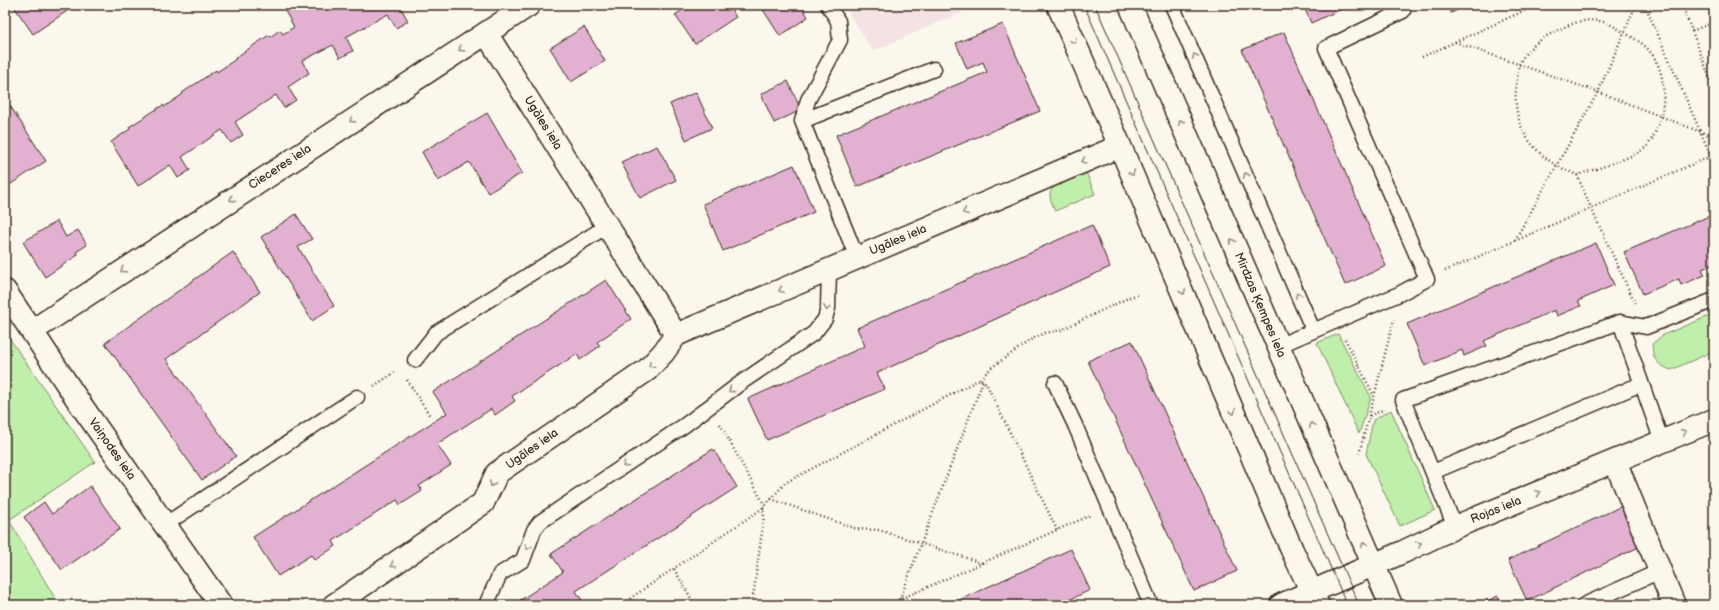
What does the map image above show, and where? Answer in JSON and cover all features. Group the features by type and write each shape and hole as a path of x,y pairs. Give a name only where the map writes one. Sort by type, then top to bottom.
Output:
{"street":[{"name":"Cieceres iela","path":"32,331 529,5"},
{"path":"1058,5 1120,146 1292,550 1315,598"},
{"name":"Mirdzas Ķempes iela","path":"1134,6 1278,346 1391,605"},
{"name":"Ugāles iela","path":"486,33 676,335"},
{"name":"Ugāles iela","path":"334,605 483,504 497,473 646,370 663,354 676,335 1120,146"},
{"name":"Vaiņodes iela","path":"5,291 81,405 166,524 221,605"},
{"name":"Rojas iela","path":"1281,605 1315,598 1373,564 1455,527 1714,420"},
{"path":"1615,461 1674,605"}],"lane":[{"path":"828,5 838,21 840,40 808,100 802,121 856,258"},
{"path":"1172,5 1313,330"},
{"path":"1278,346 1399,294 1427,279 1326,48 1404,11 1401,5"},
{"path":"802,121 934,69"},
{"path":"415,360 436,333 607,226"},
{"path":"486,605 500,574 523,560 534,530 540,522 678,430 742,382 814,333 825,319 828,308 829,269"},
{"path":"1455,527 1403,400 1620,322 1646,327 1714,300"},
{"path":"1620,322 1662,442"},
{"path":"1055,383 1110,507 1151,605"},
{"path":"1433,472 1641,384"},
{"path":"166,524 357,397"},
{"path":"1584,605 1660,571"}],"path":[{"path":"1422,57 1537,5"},
{"path":"1515,240 1598,92 1636,5"},
{"path":"1427,279 1712,156 1700,132 1646,5"},
{"path":"1682,5 1714,89"},
{"path":"1583,20 1601,21 1624,33 1639,41 1650,51 1659,66 1663,78 1664,100 1661,116 1654,136 1646,147 1628,156 1578,175 1557,166 1539,152 1524,133 1517,118 1515,96 1519,65 1530,50 1542,38 1583,20"},
{"path":"1692,31 1714,22"},
{"path":"1455,42 1598,92 1714,137"},
{"path":"1578,175 1590,208 1646,327"},
{"path":"900,599 982,380 992,367 1032,339 1045,333 1061,330 1130,297 1140,294"},
{"path":"1360,454 1399,294"},
{"path":"1336,321 1374,396"},
{"path":"357,397 415,360"},
{"path":"400,369 430,416"},
{"path":"631,605 626,604 632,597 764,507 784,483 982,380"},
{"path":"982,380 986,382 1058,530"},
{"path":"1369,416 1403,400"},
{"path":"710,406 764,507 752,605"},
{"path":"771,498 857,529 879,530 983,563"},
{"path":"887,605 1110,507"},
{"path":"674,569 695,605"}],"shaded area":[{"path":"844,5 978,5 873,51"}],"green space":[{"path":"1086,172 1095,194 1055,211 1050,197 1051,190 1059,183"},
{"path":"1714,314 1714,351 1671,370 1662,366 1656,361 1653,354 1652,344 1663,335"},
{"path":"5,332 95,462 9,520 59,605 5,605"},
{"path":"1338,334 1371,397 1359,434 1317,343"},
{"path":"1391,410 1435,510 1400,526 1366,454 1373,420"}],"building":[{"path":"13,5 76,5 33,34"},
{"path":"296,5 406,5 401,8 408,21 396,28 388,14 346,37 353,51 340,58 333,45 302,61 309,73 288,87 296,100 284,108 276,95 235,122 243,135 231,143 222,130 182,157 190,170 178,178 170,165 138,186 111,142 130,129 129,127 163,105 164,107 183,94 182,93 216,70 217,72 269,35 270,37 280,30 283,34 294,27 285,11"},
{"path":"690,5 728,5 736,17 695,44 675,15"},
{"path":"760,5 801,5 808,17 780,36"},
{"path":"1303,5 1350,5 1311,23"},
{"path":"1448,5 1468,5 1451,13"},
{"path":"1003,24 1040,111 857,187 836,135 987,72 983,62 967,69 956,43"},
{"path":"584,27 605,61 571,82 550,48"},
{"path":"1284,32 1386,266 1345,285 1242,50"},
{"path":"788,81 801,110 774,123 761,94"},
{"path":"696,92 712,128 686,140 670,104"},
{"path":"5,98 46,161 5,188"},
{"path":"487,113 522,173 488,193 469,162 438,181 422,152"},
{"path":"657,146 676,180 640,198 621,162"},
{"path":"794,165 814,212 723,251 703,204"},
{"path":"296,214 312,239 298,247 334,306 312,321 261,237"},
{"path":"1714,214 1714,264 1702,269 1705,275 1681,285 1679,279 1643,294 1624,252"},
{"path":"57,221 66,237 78,230 87,245 76,252 78,255 45,277 23,242"},
{"path":"1092,225 1110,267 877,373 885,389 767,440 748,399 865,346 857,328"},
{"path":"1596,243 1614,285 1578,301 1581,306 1557,316 1555,310 1484,341 1487,346 1464,356 1462,350 1425,366 1407,324"},
{"path":"233,252 260,292 166,359 236,456 202,480 105,343"},
{"path":"606,280 631,319 597,342 600,346 580,360 577,354 512,396 515,401 495,415 491,409 437,444 451,465 419,486 422,491 400,505 397,500 333,541 336,546 315,560 311,555 278,576 253,537 447,413 433,392"},
{"path":"1132,341 1237,571 1194,591 1088,361"},
{"path":"713,449 737,487 576,591 585,605 513,605 563,572 551,554"},
{"path":"90,486 120,529 62,570 24,517 44,502 52,514"},
{"path":"1626,504 1645,544 1527,601 1508,560"},
{"path":"1071,549 1090,590 1059,605 948,605"},
{"path":"1498,596 1502,605 1479,605"}],"tram line":[{"path":"1084,5 1347,605"},
{"path":"1095,5 1359,605"}]}
